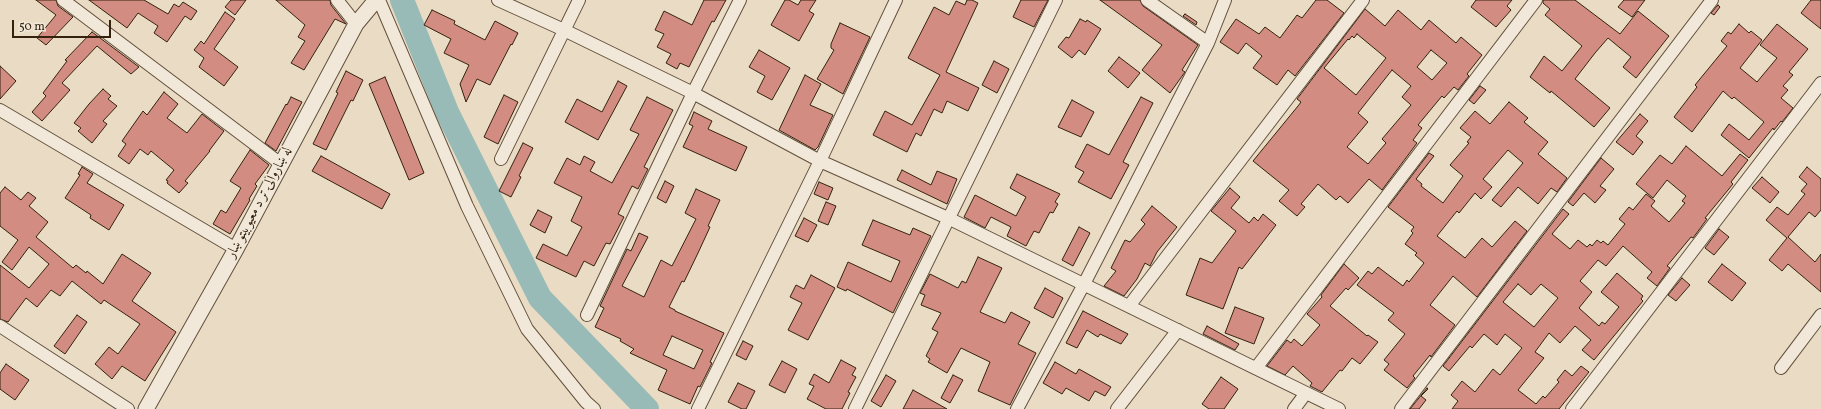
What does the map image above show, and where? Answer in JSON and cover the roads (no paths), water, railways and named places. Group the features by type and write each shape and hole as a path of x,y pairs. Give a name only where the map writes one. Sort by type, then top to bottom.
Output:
{"street":[{"path":"63,0 281,164"},
{"path":"337,0 356,24"},
{"path":"377,0 467,206 527,329 586,402 594,409"},
{"name":"له ښاروالۍ تر د معیوبیتو ښار","path":"146,409 236,249 356,24 377,0"},
{"path":"498,0 564,30 693,93 820,161 950,219 1339,409"},
{"path":"501,159 579,0"},
{"path":"587,315 693,93 740,0"},
{"path":"698,409 820,161 896,0"},
{"path":"855,409 950,219 1056,0"},
{"path":"1147,0 1208,43"},
{"path":"1017,409 1084,284 1208,43 1225,0"},
{"path":"1129,306 1363,0"},
{"path":"1256,368 1536,0"},
{"path":"1401,409 1712,0"},
{"path":"1572,409 1821,83"},
{"path":"0,110 236,249"},
{"path":"1781,368 1821,316"},
{"path":"0,326 128,409"},
{"path":"1117,409 1178,330"},
{"path":"1294,409 1306,393"}],"waterway":[{"path":"402,0 447,112 540,298 647,409"}]}
